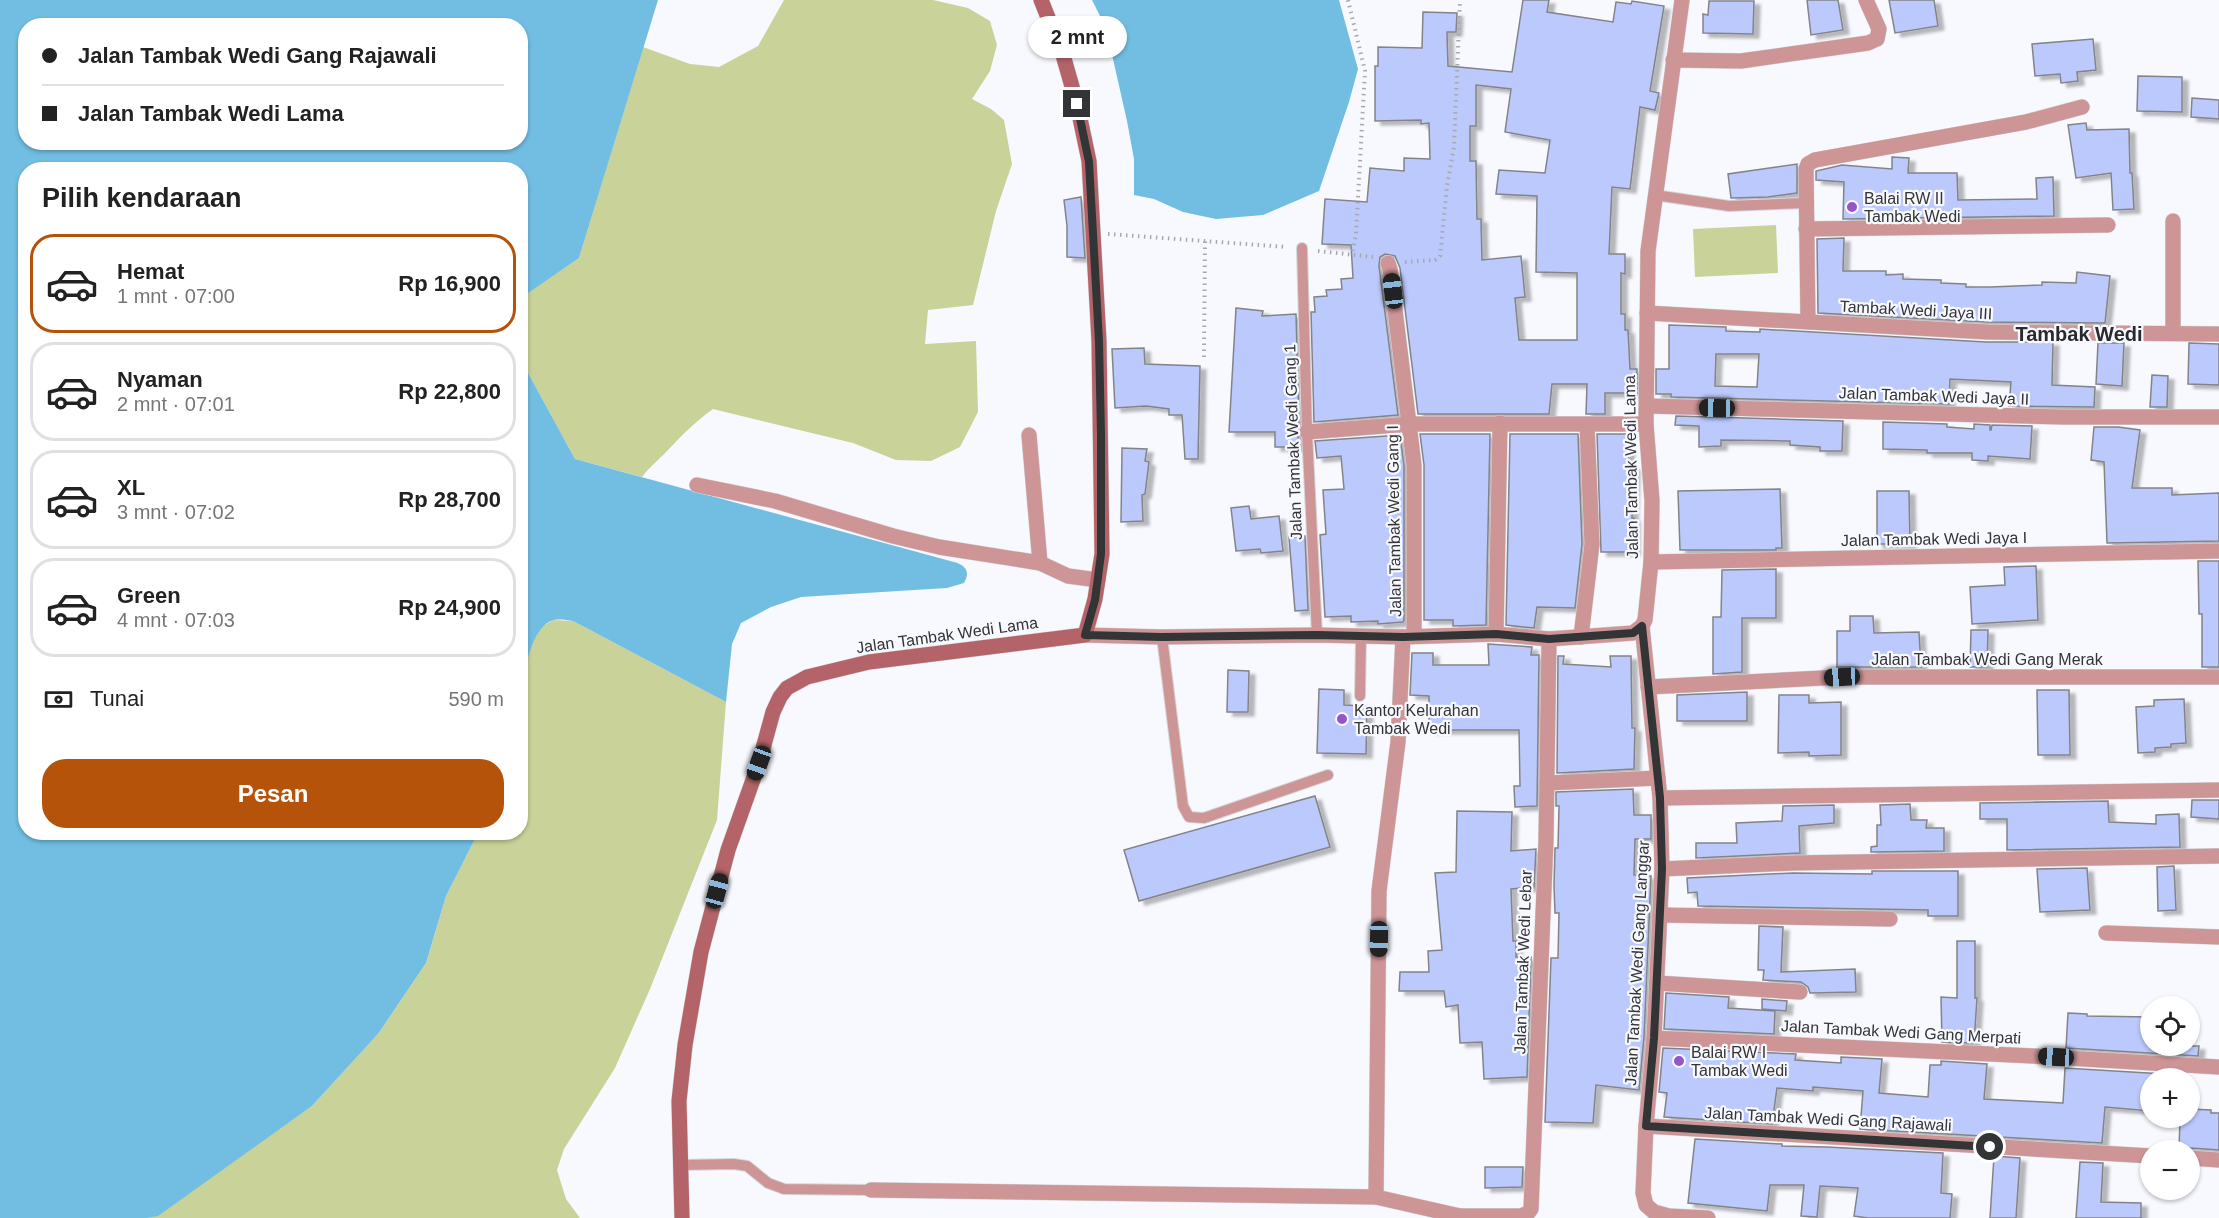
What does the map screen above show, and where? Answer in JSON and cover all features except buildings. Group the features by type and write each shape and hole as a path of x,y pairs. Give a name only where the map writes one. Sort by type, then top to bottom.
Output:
{"street":[{"path":"1041,0 1063,55 1077,104 1089,162 1101,434 1101,554 1098,580 1085,635"},
{"name":"Jalan Tambak Wedi Lama","path":"682,1218 678,1126 680,1080 700,952 728,850 759,763 773,712 787,688 807,677 869,662 1085,635 1162,637 1496,634 1549,639 1633,633 1642,626 1645,620 1651,562 1652,501 1646,424 1648,251 1682,0"},
{"path":"1673,60 1742,61 1869,43 1876,39 1879,29 1866,0"},
{"path":"1808,322 1806,169 1808,164 1815,160 2026,122 2082,107"},
{"path":"2173,221 2173,333"},
{"path":"1806,229 2108,225"},
{"name":"Jalan Tambak Wedi Gang I","path":"1376,1197 1379,891 1409,636 1414,465 1388,263"},
{"name":"Tambak Wedi Jaya III","path":"1647,313 1987,332 2219,333"},
{"name":"Jalan Tambak Wedi Jaya II","path":"1648,406 2063,417 2219,417"},
{"path":"1496,634 1500,423"},
{"path":"1307,432 1410,424 1646,424"},
{"path":"1581,637 1592,544 1587,425"},
{"path":"1029,435 1040,563"},
{"path":"697,485 775,501 916,542 1040,563 1068,576 1098,580"},
{"name":"Jalan Tambak Wedi Jaya I","path":"1651,562 2219,551"},
{"name":"Jalan Tambak Wedi Gang Langgar","path":"1642,626 1660,798 1662,869 1654,1038 1643,1193 1646,1205 1654,1212 1669,1217"},
{"name":"Jalan Tambak Wedi Lebar","path":"1460,1217 1521,1216 1531,1209 1547,783 1549,639"},
{"name":"Jalan Tambak Wedi Gang Merak","path":"1648,687 1842,677 2219,677"},
{"path":"1547,783 1658,778"},
{"path":"1660,798 2219,790"},
{"path":"1662,869 1792,863 2219,856"},
{"path":"1660,915 1890,920"},
{"path":"2106,933 2219,937"},
{"path":"1656,983 1800,992"},
{"name":"Jalan Tambak Wedi Gang Merpati","path":"1654,1038 2219,1067"},
{"name":"Jalan Tambak Wedi Gang Rajawali","path":"1646,1126 2140,1155"},
{"path":"2200,1159 2219,1160"},
{"path":"871,1190 1376,1197 1460,1217"},
{"path":"1669,1217 1708,1218"}],"lane":[{"path":"1655,195 1730,206 1806,203"},
{"name":"Jalan Tambak Wedi Gang 1","path":"1302,248 1307,432 1317,635"},
{"path":"1360,696 1361,636"},
{"path":"1162,637 1183,806 1189,816 1204,818 1328,775"},
{"path":"680,1166 734,1164 747,1166 768,1183 784,1189 871,1190"}],"path":[{"path":"1093,233 1302,248 1352,254 1363,135 1365,71 1348,0"},
{"path":"1388,263 1435,260 1440,256 1447,186 1454,147 1460,0"},
{"path":"1204,357 1205,241"}],"green space":[{"path":"784,0 933,0 968,8 990,21 997,45 990,71 972,99 991,109 1004,120 1012,164 996,211 973,305 928,310 925,344 976,341 978,412 960,447 931,461 896,460 853,443 713,409 685,433 642,477 575,459 528,373 528,293 579,258 643,47 690,64 719,67 758,46"},
{"path":"1776,225 1778,273 1695,277 1693,229"},
{"path":"554,620 573,621 726,702 717,820 650,989 615,1068 564,1149 557,1170 566,1199 580,1218 147,1218 158,1215 312,1106 378,1034 426,963 446,896 474,840 528,840 528,658 532,643 546,624"}],"water":[{"path":"0,0 658,0 579,258 528,293 528,162 18,162 18,840 474,840 446,896 426,963 378,1034 312,1106 158,1216 147,1218 0,1218"},
{"path":"1092,0 1339,0 1358,69 1319,191 1263,215 1216,219 1183,212 1154,199 1134,195 1134,159 1127,121 1106,28"},
{"path":"528,373 575,459 954,562 961,565 967,572 964,583 947,588 801,597 771,607 741,623 732,644 726,702 573,621 554,620 546,624 539,631 528,659"}],"place":[{"name":"Balai RW II Tambak Wedi","path":"1852,207"},
{"name":"Kantor Kelurahan Tambak Wedi","path":"1342,719"},
{"name":"Balai RW I Tambak Wedi","path":"1679,1061"}],"district":[{"name":"Tambak Wedi","path":"2079,334"}],"route":[{"path":"1077,104 1089,162 1099,341 1101,434 1101,554 1095,600 1085,635 1403,637 1496,634 1549,639 1633,633 1642,626 1660,798 1662,869 1654,1038 1646,1126 1990,1147"}]}
